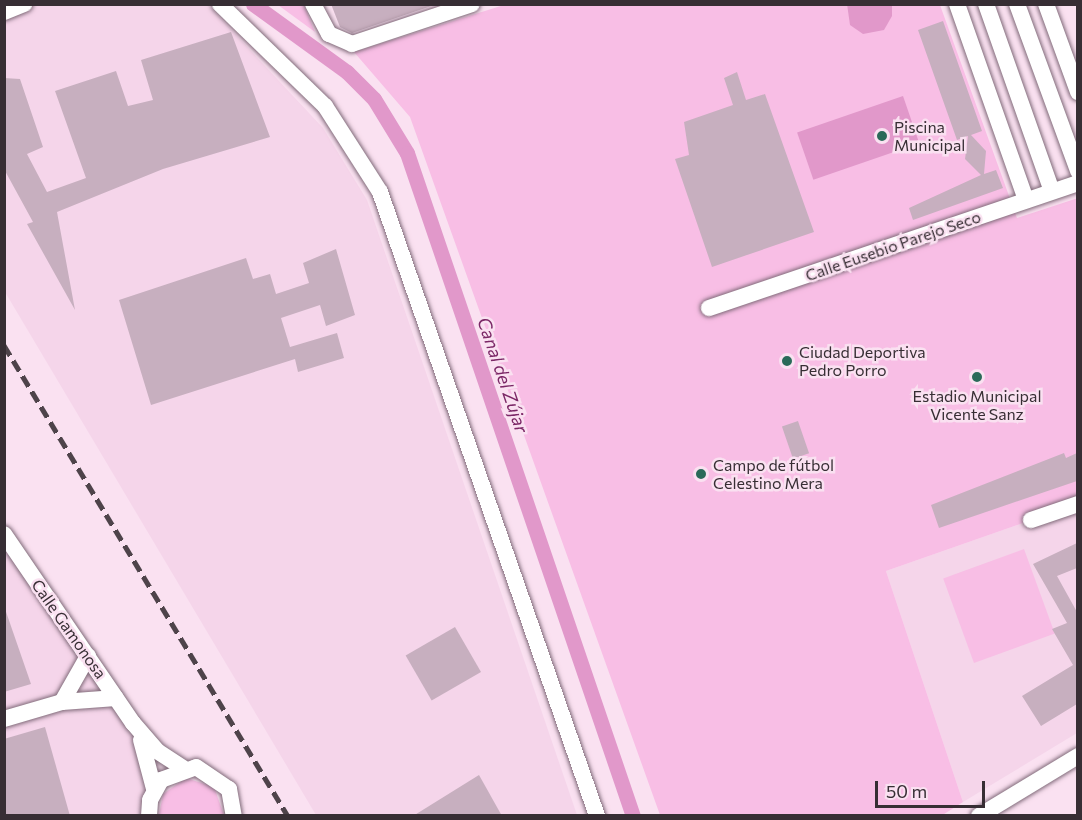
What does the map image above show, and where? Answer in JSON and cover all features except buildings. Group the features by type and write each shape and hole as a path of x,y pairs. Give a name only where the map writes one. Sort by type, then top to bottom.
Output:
{"street":[{"path":"4,12 24,4"},
{"path":"220,4 325,106 380,192 597,816"},
{"path":"313,4 329,34 352,44 471,4"},
{"path":"957,4 1026,200"},
{"path":"986,4 1053,191"},
{"path":"1017,4 1077,171"},
{"path":"1046,4 1077,92"},
{"name":"Calle Eusebio Parejo Seco","path":"709,308 1077,183"},
{"path":"1031,520 1077,504"},
{"name":"Calle Gamonosa","path":"4,534 12,558 88,656 133,723 157,751 183,768"},
{"path":"62,702 88,656"},
{"path":"4,719 62,702 116,698"},
{"name":"Calle Gamonosa","path":"133,723 152,766 154,789"},
{"path":"980,816 1077,756"},
{"path":"148,814 154,789 183,768 196,767 220,778 229,789 235,815"}],"shaded area":[{"path":"847,4 892,5 892,16 884,30 863,34 850,25"},
{"path":"5,5 208,5 323,128 367,200 577,815 316,815 5,292"},
{"path":"278,5 304,5 315,32"},
{"name":"Ciudad Deportiva Pedro Porro","path":"504,5 940,5 1017,218 1078,198 1077,504 886,571 963,802 941,816 660,815 410,117 354,52"},
{"path":"903,96 919,143 813,180 797,132"},
{"path":"1077,504 1077,733 963,802 886,571"},
{"path":"4,535 148,754 145,815 5,815"},
{"path":"1024,549 1055,634 974,663 943,578"},
{"path":"186,778 214,787 224,815 159,815 163,794"}],"waterway":[{"name":"Canal del Zújar","path":"253,4 347,72 374,99 407,153 633,816"}],"railway":[{"path":"4,345 288,816"}],"place":[{"name":"Piscina Municipal","path":"882,136"},
{"name":"Ciudad Deportiva Pedro Porro","path":"787,361"},
{"name":"Estadio Municipal Vicente Sanz","path":"977,377"},
{"name":"Campo de fútbol Celestino Mera","path":"701,474"}]}
